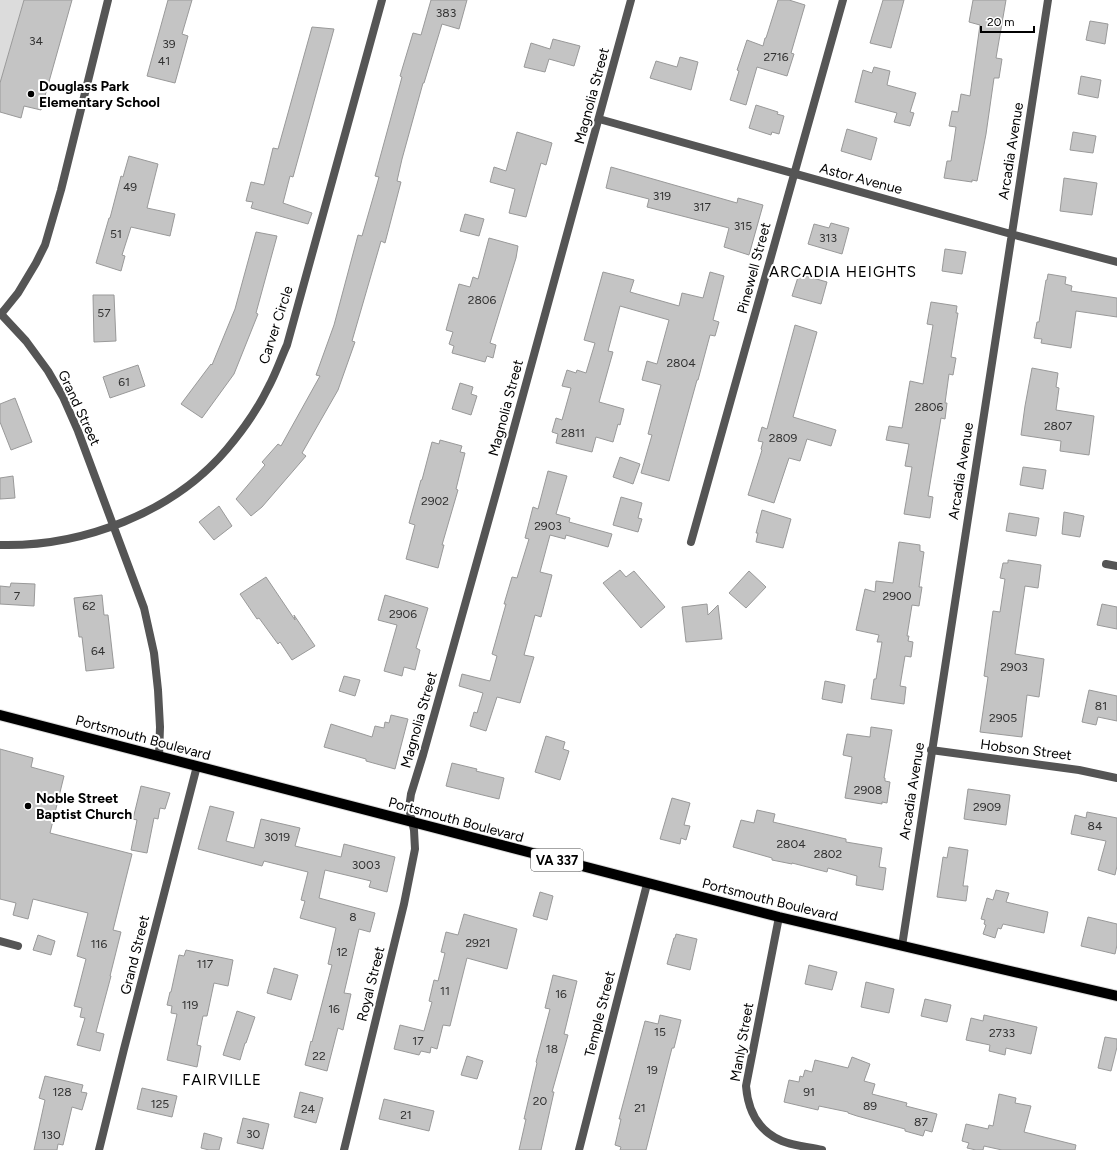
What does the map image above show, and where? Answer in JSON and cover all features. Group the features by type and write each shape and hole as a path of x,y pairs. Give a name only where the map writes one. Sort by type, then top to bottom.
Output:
{"main road":[{"name":"Portsmouth Boulevard","path":"0,715 647,884 779,917 1117,996"}],"street":[{"name":"Grand Street","path":"108,0 61,190 45,245 36,264 18,292 1,314 26,341 48,371 63,397 78,430 144,608 154,653 158,690 160,756"},
{"name":"Carver Circle","path":"0,545 51,542 86,535 114,526 153,508 178,493 206,471 227,450 250,419 269,386 287,345 382,0"},
{"name":"Magnolia Street","path":"412,823 409,808 411,794 632,0"},
{"name":"Pinewell Street","path":"691,542 843,0"},
{"name":"Arcadia Avenue","path":"902,946 931,750 1048,0"},
{"name":"Astor Avenue","path":"598,119 1117,262"},
{"path":"1106,564 1117,566"},
{"name":"Hobson Street","path":"931,750 1079,770 1117,778"},
{"name":"Grand Street","path":"100,1150 128,1034 198,766"},
{"name":"Royal Street","path":"344,1150 404,904 415,849 412,823"},
{"name":"Temple Street","path":"579,1150 647,884"},
{"name":"Manly Street","path":"779,917 746,1086 747,1098 751,1110 759,1123 770,1134 783,1141 822,1150"},
{"path":"0,941 18,946"}],"shaded area":[{"path":"0,0 24,0 0,83"}],"building":[{"path":"24,0 72,0 41,110 24,106 21,118 0,112 0,83"},
{"path":"168,0 192,0 182,34 188,36 175,83 147,76"},
{"path":"431,0 467,0 459,29 442,24 423,83 402,159 397,181 401,182 385,243 381,241 352,341 355,342 338,390 302,453 306,456 262,507 251,516 236,499 265,465 262,462 278,444 281,446 320,376 316,375 334,325 358,235 362,236 379,177 375,176 402,77 400,76 413,33 421,35"},
{"path":"778,0 789,0 805,5 791,53 794,54 787,76 757,67 746,105 730,100 739,71 737,70 747,40 763,46"},
{"path":"883,0 904,0 891,48 870,43"},
{"path":"973,0 1006,0 996,58 1002,59 999,78 994,78 986,134 977,181 972,180 972,182 944,178 947,161 951,161 956,127 949,126 952,111 958,112 961,94 970,96 980,25 969,22"},
{"path":"1090,21 1108,24 1105,44 1086,40"},
{"path":"312,27 334,29 293,177 290,176 283,203 312,213 308,224 251,208 253,202 246,201 251,182 264,185 273,148 278,149"},
{"path":"553,39 580,46 574,66 549,59 545,72 524,67 531,43 550,49"},
{"path":"680,57 698,62 691,90 650,78 656,61 677,67"},
{"path":"874,67 890,71 887,85 916,93 910,112 914,113 910,126 894,122 897,113 855,102 863,70 872,73"},
{"path":"1081,76 1101,80 1098,98 1078,94"},
{"path":"756,105 778,112 777,114 784,116 779,134 772,132 771,135 749,128"},
{"path":"847,129 877,138 871,160 841,151"},
{"path":"517,132 552,143 546,165 541,163 526,217 509,213 515,189 490,182 494,167 506,171"},
{"path":"1073,132 1096,136 1093,153 1070,150"},
{"path":"129,156 158,164 147,208 175,214 170,236 131,227 122,255 125,256 121,271 96,263 121,176 123,177"},
{"path":"611,167 737,203 738,198 763,205 749,255 724,247 729,228 647,207 649,199 606,188"},
{"path":"1064,178 1097,183 1092,215 1060,211"},
{"path":"465,214 484,219 479,236 460,231"},
{"path":"831,223 849,228 842,254 808,244 814,224 829,228"},
{"path":"256,232 277,236 256,313 258,314 234,374 202,418 181,404 211,364 212,365 235,309"},
{"path":"489,238 518,246 516,258 490,343 496,345 493,358 487,356 485,362 452,353 454,346 449,344 453,332 446,330 459,284 470,287 473,277 478,279"},
{"path":"945,249 966,252 962,274 942,271"},
{"path":"603,272 634,280 630,292 679,306 682,293 703,298 710,272 724,276 713,320 719,322 715,336 710,335 669,481 641,473 652,435 648,434 661,385 642,380 647,361 657,364 669,320 620,306 608,351 613,352 599,402 624,409 620,425 618,424 613,442 596,437 592,452 556,443 558,434 552,432 556,418 562,420 571,388 562,386 567,370 576,373 577,370 586,373 595,343 584,340"},
{"path":"799,274 827,282 821,304 792,296"},
{"path":"1048,274 1066,277 1065,284 1072,286 1071,291 1117,298 1117,317 1076,311 1071,348 1041,343 1042,339 1034,338 1037,322 1039,322"},
{"path":"93,295 114,295 116,341 94,342"},
{"path":"931,302 957,306 956,313 958,313 951,357 956,358 953,375 949,374 945,403 947,403 945,419 941,418 928,496 933,497 930,518 904,514 912,467 905,466 909,444 886,440 889,426 902,428 910,381 923,384 933,325 927,324"},
{"path":"795,325 817,332 793,417 836,430 831,446 807,439 800,461 789,458 774,503 748,495 762,450 763,442 758,441 762,427 767,429"},
{"path":"138,365 145,386 110,398 103,377"},
{"path":"1032,368 1058,373 1056,387 1059,388 1056,410 1094,416 1089,455 1060,451 1061,441 1021,435"},
{"path":"460,383 473,387 471,394 477,396 471,415 452,409"},
{"path":"15,398 32,442 11,450 0,422 0,404"},
{"path":"440,440 462,446 460,452 465,453 456,489 458,490 442,545 444,545 438,568 406,559 415,525 409,523 421,480 432,442 439,444"},
{"path":"620,457 640,464 633,484 613,477"},
{"path":"1023,467 1046,470 1043,489 1020,485"},
{"path":"548,471 567,476 556,514 570,518 569,522 612,534 608,547 566,535 565,539 550,535 540,572 552,575 541,617 535,615 524,655 534,657 520,703 497,697 486,731 470,726 474,712 477,713 483,693 459,686 462,674 490,681 497,656 492,654 506,604 504,604 512,577 517,578 529,539 525,538 533,507 538,509"},
{"path":"13,476 15,498 0,499 0,478"},
{"path":"621,497 642,503 638,518 642,519 638,532 613,525"},
{"path":"219,506 232,526 214,540 199,522"},
{"path":"762,510 791,519 783,548 756,542 758,533 756,533"},
{"path":"1064,512 1084,516 1080,537 1062,534"},
{"path":"1009,513 1039,518 1036,536 1006,531"},
{"path":"899,542 920,545 920,551 924,552 919,587 922,587 919,606 912,605 907,636 909,636 908,641 913,642 911,657 905,656 900,686 906,687 904,704 871,699 882,642 877,642 879,635 856,630 865,589 875,592 876,581 893,583"},
{"path":"1008,560 1041,565 1038,588 1025,586 1015,654 1044,659 1039,697 1027,695 1022,737 980,732 988,677 984,676 993,611 1000,612 1005,579 1000,578 1003,563 1008,563"},
{"path":"620,570 626,577 634,571 665,607 641,628 603,583"},
{"path":"749,571 766,587 746,608 729,593"},
{"path":"266,577 295,620 294,615 315,646 292,660 280,642 278,644 259,618 257,619 240,594"},
{"path":"11,583 35,584 34,606 0,604 0,586 10,587"},
{"path":"102,595 104,615 108,615 114,668 86,671 82,637 79,637 74,598"},
{"path":"385,595 428,608 416,648 420,650 415,670 404,667 402,676 384,671 397,625 378,620"},
{"path":"707,604 708,615 718,605 722,639 686,642 682,607"},
{"path":"1102,604 1117,607 1117,629 1097,625"},
{"path":"344,676 360,680 355,696 339,691"},
{"path":"825,681 845,685 842,703 822,699"},
{"path":"1089,690 1117,696 1117,721 1098,717 1096,725 1082,722"},
{"path":"391,715 408,719 395,769 324,747 331,724 372,737 375,726 384,728 385,722 389,723"},
{"path":"871,727 892,730 884,778 885,781 890,782 887,803 882,802 882,804 845,798 852,757 843,755 847,734 870,737"},
{"path":"546,736 565,742 563,749 569,751 560,780 535,772"},
{"name":"Noble Street Baptist Church","path":"0,749 33,758 31,767 64,776 50,833 132,854 113,930 121,932 96,1032 104,1034 100,1051 77,1045 85,1018 80,1017 82,1008 74,1006 86,959 77,956 88,913 33,899 28,919 13,915 16,903 0,899"},
{"path":"452,763 504,778 499,799 446,786"},
{"path":"141,786 170,793 165,809 160,808 158,819 154,818 147,853 131,850 137,820 133,819"},
{"path":"968,789 1010,795 1006,825 964,819"},
{"path":"672,798 690,803 684,825 690,826 686,840 681,838 680,844 660,839"},
{"path":"210,806 234,812 226,841 254,848 261,819 300,828 295,846 341,857 344,844 395,857 387,892 369,887 371,881 325,870 319,898 375,913 370,932 359,929 344,993 351,994 343,1030 338,1028 327,1071 305,1065 332,965 328,964 336,928 300,918 305,901 301,900 308,872 264,861 262,866 198,849"},
{"path":"757,810 775,814 773,822 846,839 846,842 882,848 879,867 886,868 883,890 856,885 857,876 828,868 827,872 792,863 772,860 772,858 733,847 741,820 754,823"},
{"path":"1087,812 1117,818 1117,866 1115,875 1098,870 1106,841 1071,834 1075,815 1086,818"},
{"path":"949,847 968,850 963,886 968,886 966,901 937,897 943,857 947,858"},
{"path":"996,890 1009,893 1006,902 1048,912 1044,933 1003,924 1001,929 998,928 995,938 983,934 986,925 984,924 985,920 981,919 987,898 993,900"},
{"path":"540,892 553,896 547,920 533,916"},
{"path":"464,914 517,929 507,969 467,958 450,1026 443,1025 437,1049 431,1047 430,1053 421,1051 419,1055 394,1049 400,1025 424,1031 432,1002 429,1001 434,980 438,981 445,953 441,952 446,932 458,935"},
{"path":"1088,917 1117,924 1117,945 1115,954 1081,946"},
{"path":"676,934 697,939 690,970 667,964"},
{"path":"38,935 55,941 51,955 33,950"},
{"path":"186,950 233,960 228,986 214,983 207,1016 203,1016 197,1045 201,1046 197,1067 167,1060 177,1014 171,1013 172,1006 167,1005 179,955 184,956"},
{"path":"809,965 837,972 832,990 805,984"},
{"path":"274,968 298,975 291,1000 267,993"},
{"path":"553,975 577,981 564,1034 568,1035 552,1092 554,1092 541,1150 519,1150 536,1062 550,1009 545,1008"},
{"path":"866,982 894,989 889,1013 861,1007"},
{"path":"925,999 951,1005 947,1022 921,1016"},
{"path":"237,1011 255,1017 240,1060 223,1055"},
{"path":"660,1015 681,1020 674,1048 672,1048 646,1150 620,1150 621,1147 615,1145 621,1119 619,1119 645,1021 658,1024"},
{"path":"984,1015 1037,1027 1031,1054 1006,1048 1005,1055 989,1051 990,1045 966,1040 971,1018 983,1021"},
{"path":"1105,1037 1117,1039 1117,1047 1111,1071 1098,1068"},
{"path":"467,1056 483,1061 477,1079 461,1075"},
{"path":"852,1057 870,1064 864,1081 875,1084 872,1094 907,1103 906,1106 937,1114 932,1132 925,1130 923,1136 848,1112 819,1106 818,1110 784,1102 789,1080 799,1082 800,1076 803,1077 805,1070 812,1072 815,1060 848,1068"},
{"path":"45,1076 83,1085 81,1092 87,1093 82,1110 72,1107 63,1145 58,1144 57,1150 34,1150 45,1100 39,1098"},
{"path":"142,1088 177,1096 172,1117 137,1109"},
{"path":"300,1092 323,1098 316,1123 294,1117"},
{"path":"999,1094 1016,1098 1015,1103 1031,1106 1024,1132 1076,1145 1075,1150 1002,1150 984,1146 983,1150 967,1148 969,1143 962,1141 966,1124 988,1129 989,1125 993,1126"},
{"path":"384,1099 434,1111 429,1131 379,1119"},
{"path":"243,1118 269,1124 263,1149 237,1143"},
{"path":"204,1133 222,1138 219,1150 201,1148"}],"place":[{"name":"Douglass Park Elementary School","path":"31,94"},
{"name":"Noble Street Baptist Church","path":"28,806"}],"district":[{"name":"ARCADIA HEIGHTS","path":"843,272"},
{"name":"FAIRVILLE","path":"222,1080"}]}
